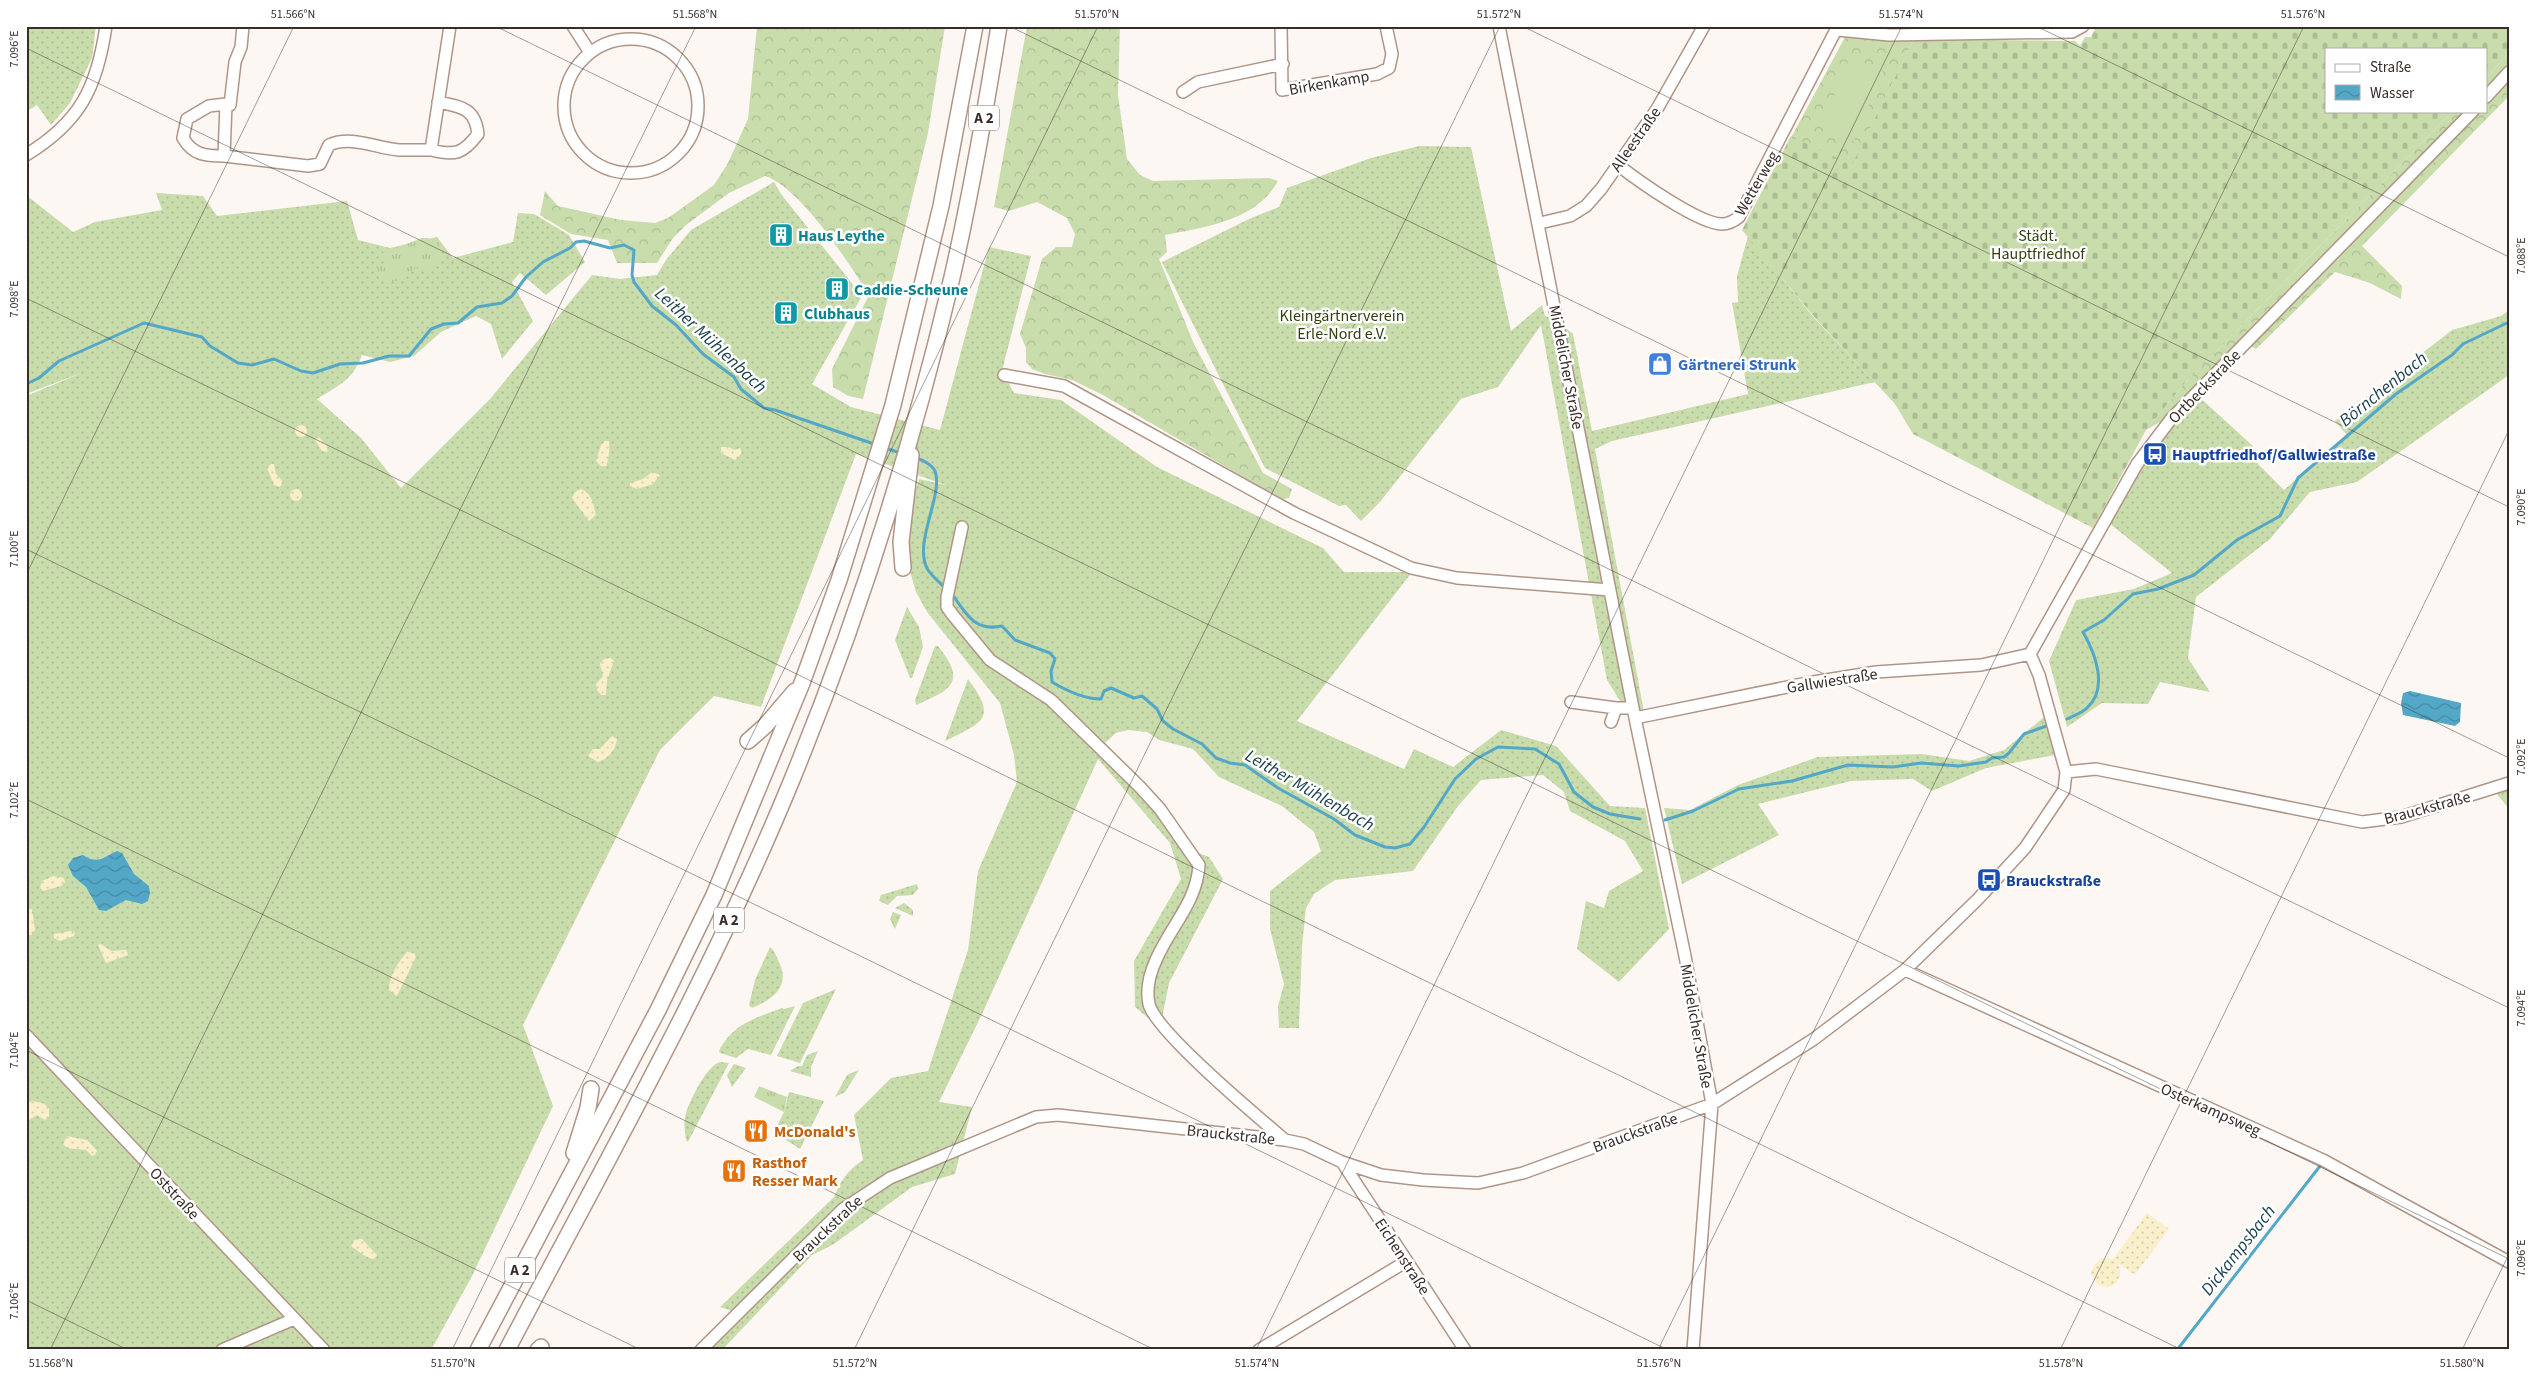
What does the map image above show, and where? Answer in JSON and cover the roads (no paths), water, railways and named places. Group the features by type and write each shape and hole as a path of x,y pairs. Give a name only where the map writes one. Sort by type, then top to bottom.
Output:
{"highway":[{"name":"A 2","path":"478,1350 658,1010 714,895 802,683 839,580 893,405 941,206 975,26"},
{"name":"A 2","path":"507,1350 680,1021 740,897 790,784 826,692 905,470 917,412 949,288 966,210 1000,26"},
{"path":"903,568 901,542 905,470"},
{"path":"748,741 765,726 802,683"},
{"path":"562,1190 588,1108 591,1089"}],"street":[{"path":"26,155 51,140 67,124 86,99 98,67 106,26"},
{"path":"243,26 241,47 235,62 230,104 209,106 187,119 183,138 188,148 201,155 308,166 320,164 329,145 338,141 349,140 399,150 431,150 450,155 468,148 478,134 476,119 463,107 438,102"},
{"path":"431,150 450,26"},
{"path":"572,26 589,51"},
{"name":"Birkenkamp","path":"1281,26 1282,90 1378,74 1389,68 1392,54 1386,26"},
{"name":"Middelicher Straße","path":"1500,26 1540,223 1634,713 1685,956 1712,1104 1693,1350"},
{"name":"Alleestraße","path":"1540,223 1570,216 1586,206 1618,165 1679,74 1704,26"},
{"path":"1838,28 1891,31 2072,32 2083,26"},
{"name":"Wetterweg","path":"1618,165 1645,186 1681,207 1720,224 1732,222 1739,217 1838,28"},
{"path":"635,38 659,45 679,59 696,89 699,104 697,120 688,140 678,155 654,169 629,173 605,168 590,159 580,149 567,128 564,102 572,75 589,51 618,39 635,38"},
{"name":"Birkenkamp","path":"1183,92 1198,82 1283,64"},
{"path":"2488,95 2509,72"},
{"path":"224,156 226,104"},
{"name":"Ortbeckstraße","path":"2030,654 2137,464 2171,419 2471,112"},
{"path":"1004,375 1064,386 1294,514 1411,568 1457,578 1610,590"},
{"path":"962,527 947,596 947,607 990,660 1051,700 1140,787 1160,809 1199,864 1196,889 1155,961 1147,990 1149,1006 1159,1021 1183,1048 1285,1140"},
{"path":"2030,654 2039,675 2066,772"},
{"name":"Gallwiestraße","path":"1634,713 1876,672 1981,665 2030,654"},
{"path":"1571,702 1616,708 1634,713"},
{"path":"1611,722 1616,708"},
{"name":"Brauckstraße","path":"701,1350 843,1210 866,1192 890,1178 1016,1123 1036,1117 1058,1115 1285,1140 1304,1144 1342,1162 1381,1175 1423,1180 1478,1183 1523,1173 1712,1104 1814,1039 1905,970 1977,900 2025,848 2064,790 2066,772 2096,769 2362,822 2401,817 2509,783"},
{"name":"Osterkampsweg","path":"1905,970 2323,1160 2509,1262"},
{"name":"Oststraße","path":"26,1035 324,1350"},
{"name":"Eichenstraße","path":"1342,1162 1465,1350"},
{"path":"1259,1350 1407,1261"},
{"path":"222,1350 294,1319"}],"water":[{"path":"2410,691 2461,703 2460,722 2455,726 2403,715 2401,703 2403,693"},
{"path":"117,851 122,853 134,874 149,886 148,901 142,904 126,900 106,911 99,910 86,887 73,876 68,865 73,858 83,855 97,860"}],"waterway":[{"name":"Leither Mühlenbach","path":"26,384 39,378 59,361 144,323 202,337 210,346 238,363 252,365 274,359 301,371 313,373 340,364 363,363 389,356 409,356 431,329 444,324 458,323 477,307 502,303 512,296 526,277 543,262 570,248 576,242 584,241 610,248 624,245 634,250 632,275 634,282 652,306 676,325 703,354 734,377 741,389 764,408 775,410 877,445"},
{"name":"Börnchenbach","path":"2067,719 2080,713 2094,700 2099,681 2092,650 2083,632 2104,620 2133,594 2158,589 2194,575 2237,540 2280,516 2298,478 2396,394 2452,355 2463,344 2509,322"},
{"name":"Leither Mühlenbach","path":"885,448 901,453"},
{"name":"Leither Mühlenbach","path":"916,458 927,463 935,471 937,481 926,534 924,559 928,570 944,587"},
{"name":"Leither Mühlenbach","path":"952,594 972,620 978,624 993,627 1002,626 1015,640 1050,653 1055,659 1051,671 1052,682 1088,698 1101,699 1104,691 1111,688 1134,698 1142,696 1157,709 1163,721 1173,729 1202,744 1216,758 1230,763 1245,765 1278,788 1334,819 1355,835 1385,847 1395,848 1410,844 1424,827 1455,779 1476,759 1498,747 1535,749 1559,764 1574,792 1593,807 1610,814 1640,819"},
{"name":"Leither Mühlenbach","path":"1665,820 1693,811 1739,789 1792,781 1848,765 1893,767 1921,763 1959,766 1986,762 1992,758 2004,757 2024,734 2049,725"},
{"name":"Dickampsbach","path":"2177,1350 2320,1166"}],"place":[{"name":"Haus Leythe","path":"781,235"},
{"name":"Caddie-Scheune","path":"837,289"},
{"name":"Clubhaus","path":"786,313"},
{"name":"Gärtnerei Strunk","path":"1660,364"},
{"name":"Hauptfriedhof/Gallwiestraße","path":"2155,454"},
{"name":"Brauckstraße","path":"1989,880"},
{"name":"McDonald's","path":"756,1131"},
{"name":"Rasthof Resser Mark","path":"734,1171"}],"park label":[{"name":"Städt. Hauptfriedhof","path":"2038,244"},
{"name":"Kleingärtnerverein Erle-Nord e.V.","path":"1342,324"}]}
